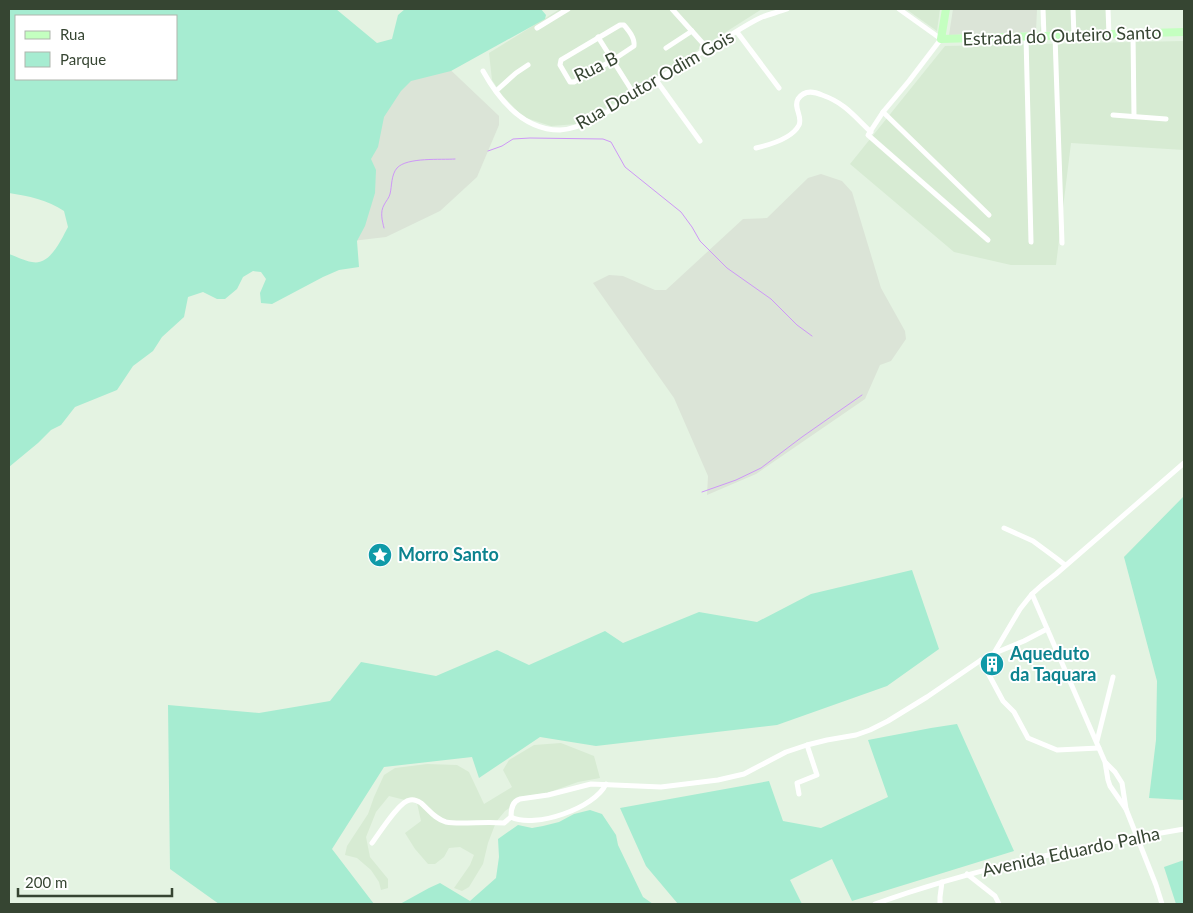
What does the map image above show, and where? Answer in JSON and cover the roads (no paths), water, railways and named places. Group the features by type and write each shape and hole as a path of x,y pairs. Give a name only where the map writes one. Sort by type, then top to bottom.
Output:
{"street":[{"path":"537,28 568,9"},
{"path":"672,9 708,49"},
{"path":"761,18 775,9"},
{"name":"Rua Doutor Odim Gois","path":"483,71 508,106 530,124 560,130 581,126 761,18 787,9"},
{"path":"900,9 941,39"},
{"path":"869,134 883,112 941,39 946,9"},
{"path":"1043,9 1044,37"},
{"path":"1074,9 1074,36"},
{"path":"1108,9 1109,35"},
{"name":"Rua B","path":"622,24 635,42 632,48 572,83 568,80 560,65 561,60 598,37 622,24"},
{"path":"666,48 692,31"},
{"path":"737,32 779,88"},
{"name":"Estrada do Outeiro Santo","path":"941,39 1184,32"},
{"path":"1134,34 1134,116"},
{"path":"1055,36 1062,243"},
{"path":"598,37 634,94"},
{"path":"1026,37 1031,242"},
{"path":"496,91 528,65"},
{"path":"656,80 700,140"},
{"path":"756,148 782,140 796,128 800,119 796,106 801,96 815,92 835,99 849,110 869,134 988,240"},
{"path":"883,112 989,215"},
{"path":"1113,115 1166,119"},
{"path":"994,653 1016,615 1042,584 1184,463"},
{"path":"1004,528 1033,540 1065,565"},
{"path":"1032,594 1097,742 1105,762 1110,786 1126,809 1138,837 1162,904"},
{"path":"372,843 400,806 410,800 420,802 435,817 444,822 504,823 511,817 512,807 516,800 548,795 590,784 661,787 718,780 744,774 786,752 827,740 846,738 888,722 994,653 1047,629"},
{"path":"984,659 1002,700 1014,712 1028,738 1057,750 1099,748"},
{"path":"1097,742 1113,677"},
{"path":"798,794 797,783 817,775 807,745"},
{"path":"1105,762 1122,783 1126,809"},
{"path":"511,817 517,820 548,819 570,811 595,797 603,790 606,784"},
{"name":"Avenida Eduardo Palha","path":"874,904 967,874 1070,850 1184,829"},
{"path":"967,874 994,896 998,904"},
{"path":"940,904 942,882"}],"waterway":[{"path":"488,151 502,146 513,139 603,139 611,142 625,167 681,212 700,241 727,268 771,299 797,325 812,336"},
{"path":"384,228 382,210 390,195 393,177 397,168 408,162 455,159"},
{"path":"702,492 736,480 761,468 862,395"}],"place":[{"name":"Morro Santo","path":"380,555"},
{"name":"Aqueduto da Taquara","path":"992,664"}]}
